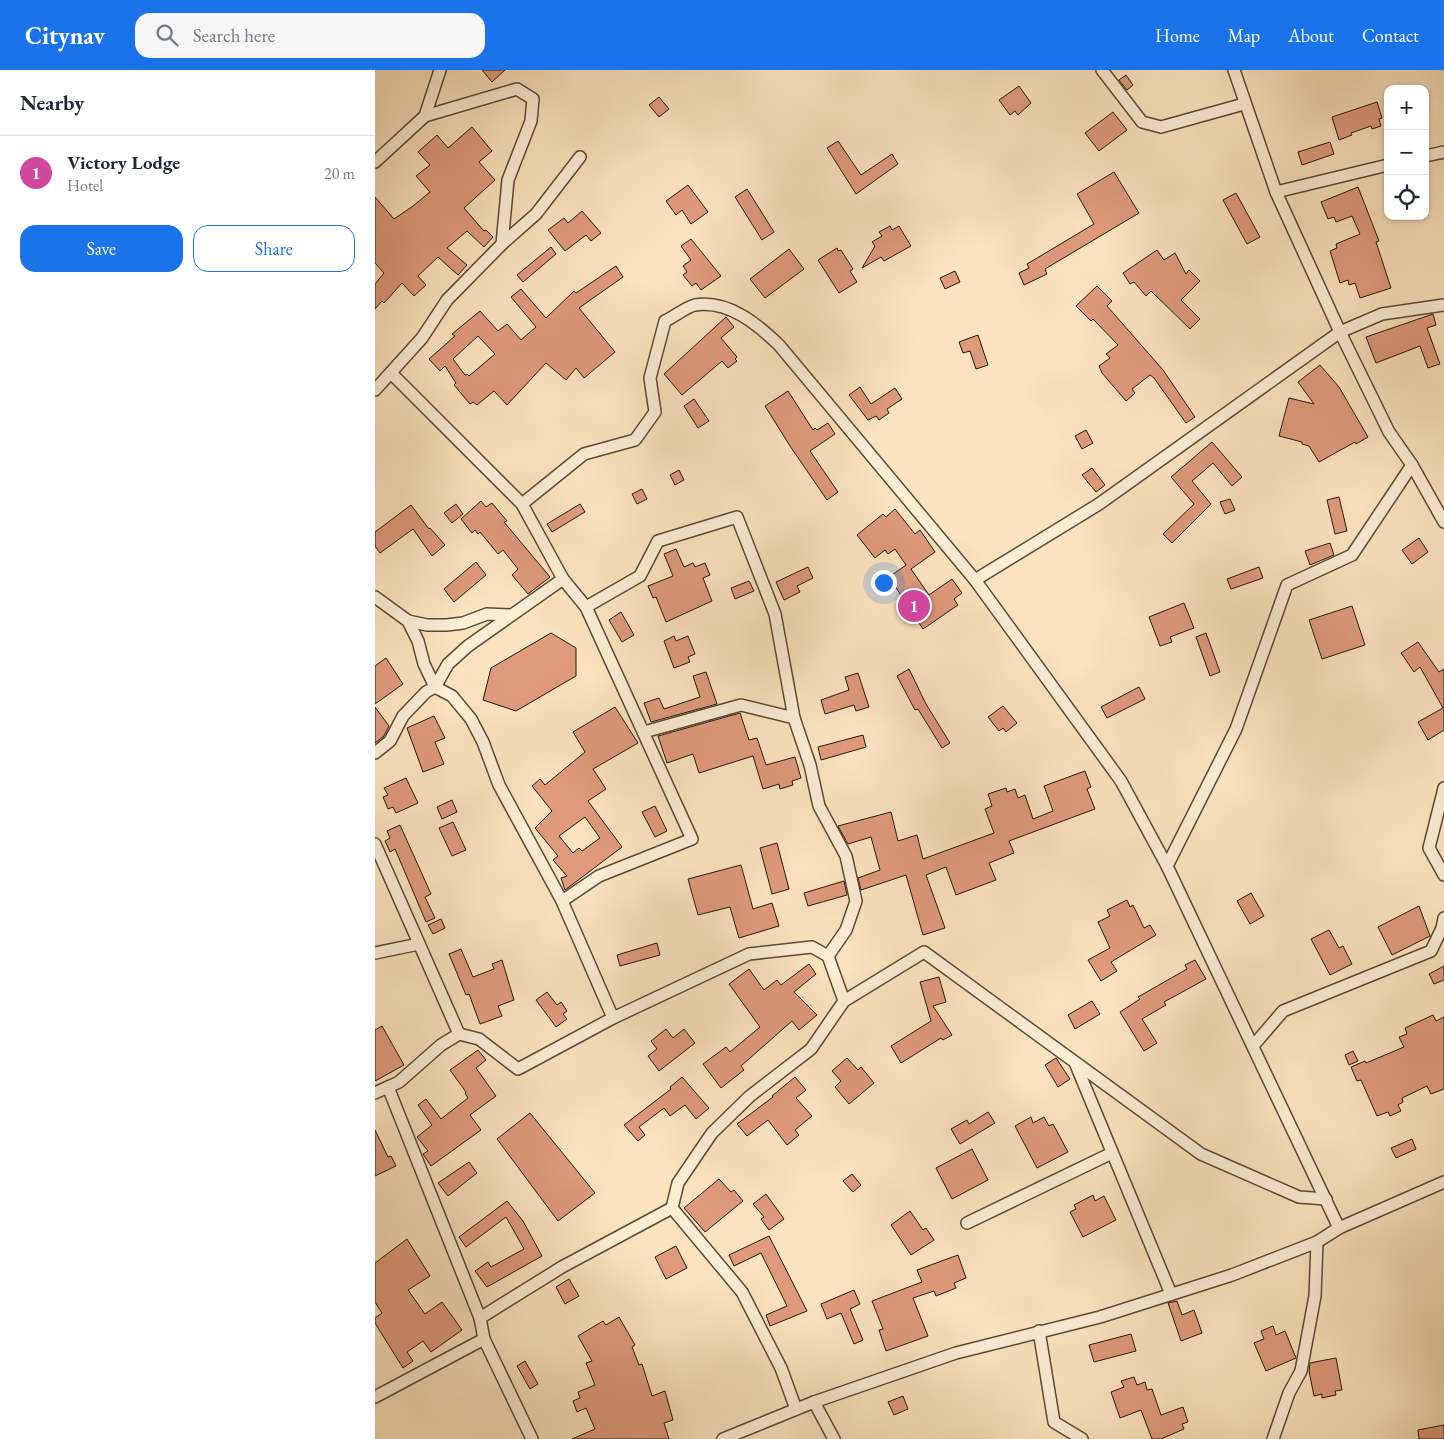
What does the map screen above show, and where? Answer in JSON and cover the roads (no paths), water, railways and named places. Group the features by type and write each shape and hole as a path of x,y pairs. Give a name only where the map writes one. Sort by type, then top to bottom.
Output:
{"street":[{"path":"425,116 440,70"},
{"path":"1102,70 1142,122 1161,126 1244,104"},
{"path":"1234,70 1244,104 1276,192 1340,332 1389,432 1412,465 1444,522"},
{"path":"375,162 425,116 517,89 533,100 531,121 508,180 502,244"},
{"path":"1429,155 1444,152"},
{"path":"375,390 422,338 447,300 502,244 536,214 580,157"},
{"path":"1276,192 1384,166"},
{"path":"521,504 584,454 635,440 655,412 650,378 665,321 694,305 722,306 755,323 779,345 975,580 1121,781 1167,866 1339,1228"},
{"path":"975,580 1099,504 1340,332 1382,314 1444,305"},
{"path":"391,374 521,504 563,579 586,607 692,839 599,876 562,902"},
{"path":"1167,866 1236,729 1287,585 1352,555 1412,465"},
{"path":"586,607 640,576 658,540 737,517 775,614 794,718 810,765 819,806 846,856 857,901 846,930 828,956"},
{"path":"375,753 390,741 407,711 426,692 435,687 448,664 510,615 563,579"},
{"path":"375,597 408,621 427,625 447,626 463,623 487,614 510,615"},
{"path":"408,621 435,687 452,696 471,719 483,742 499,785 562,902 613,1018"},
{"path":"643,732 741,705 794,718"},
{"path":"1444,788 1429,848 1444,875"},
{"path":"375,844 459,1034"},
{"path":"1253,1046 1283,1011 1431,951 1444,918"},
{"path":"375,954 419,944"},
{"path":"375,1093 399,1082 441,1045 459,1034 479,1039 518,1069 613,1018 749,954 812,947 828,956 843,1001"},
{"path":"480,1318 562,1267 672,1208 678,1183 712,1133 750,1096 811,1049 843,1001 924,952 1201,1154 1299,1196 1326,1198"},
{"path":"1076,1064 1171,1294"},
{"path":"388,1087 480,1318 484,1339 532,1439"},
{"path":"967,1223 1113,1152"},
{"path":"723,1439 814,1402 956,1353 1100,1317 1232,1275 1317,1242 1339,1228 1444,1182"},
{"path":"672,1208 741,1292 781,1368 796,1409"},
{"path":"1273,1439 1289,1394 1301,1371 1315,1296 1317,1242"},
{"path":"1039,1331 1054,1422 1082,1439"},
{"path":"375,1397 484,1339"},
{"path":"814,1402 834,1439"}],"place":[{"name":"Victory Lodge","path":"914,606"}]}
